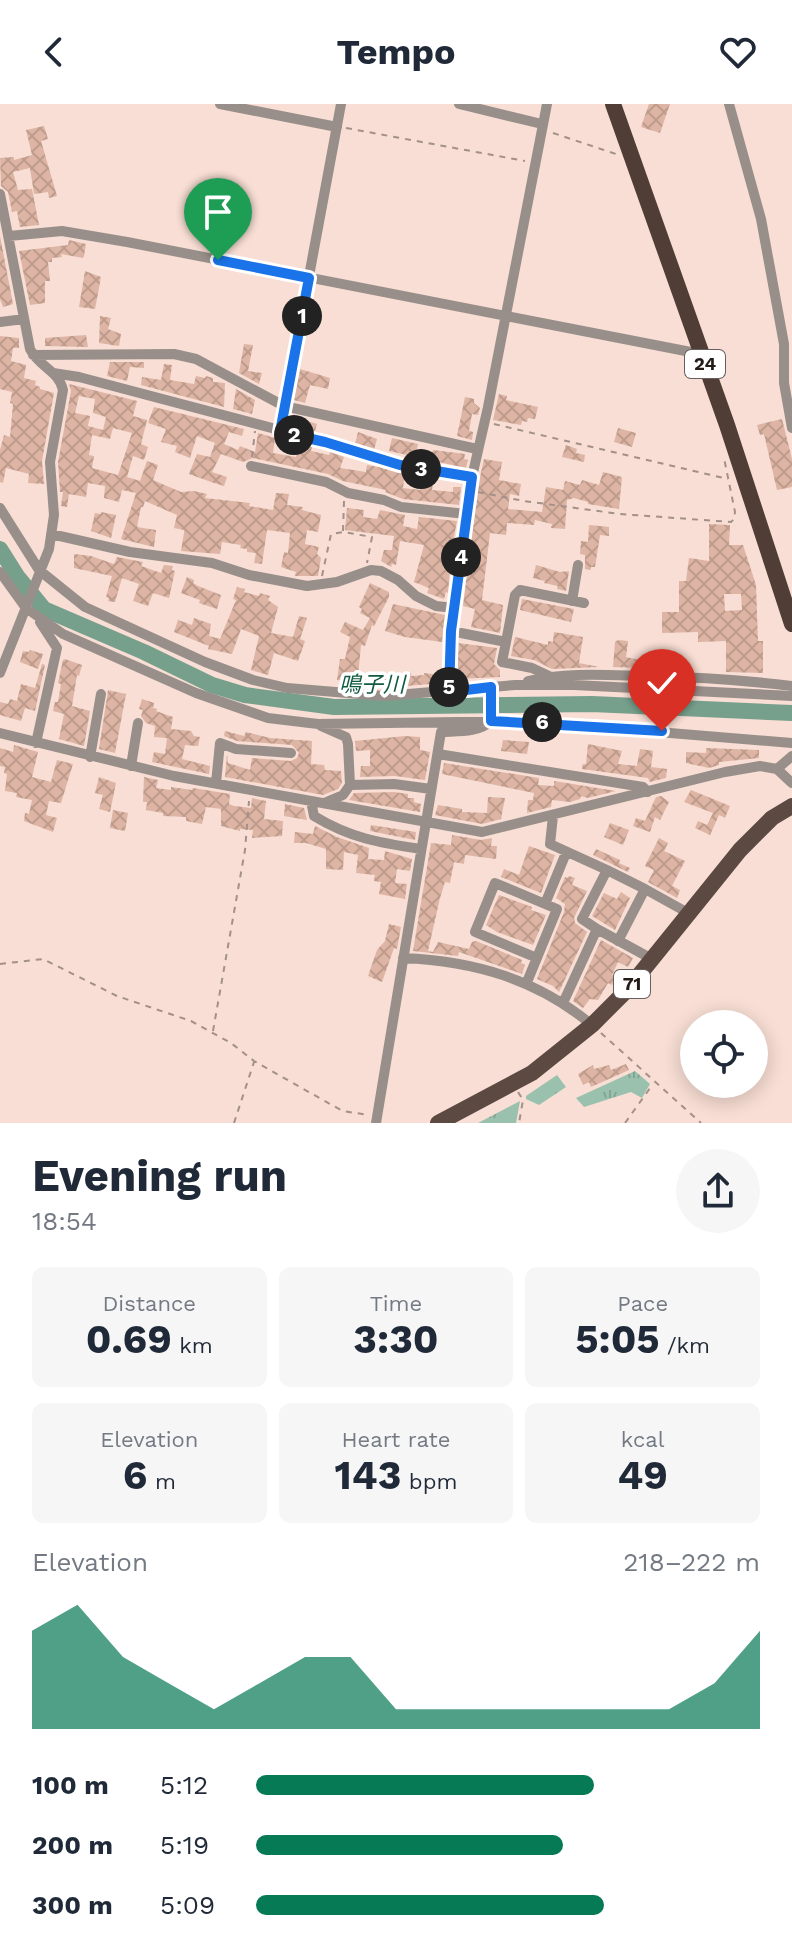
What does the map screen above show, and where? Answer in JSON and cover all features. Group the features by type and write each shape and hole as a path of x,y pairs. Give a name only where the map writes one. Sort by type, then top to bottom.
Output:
{"highway":[{"name":"24","path":"613,104 732,440 792,624"}],"main road":[{"name":"71","path":"438,1123 513,1085 548,1062 592,1025 652,959 740,850 772,818 792,806"}],"street":[{"path":"220,104 337,127"},
{"path":"280,432 341,104"},
{"path":"459,104 542,127"},
{"path":"449,692 451,631 469,490 547,104"},
{"path":"729,104 761,219 784,344 784,383 792,428"},
{"path":"0,194 33,355 61,382 63,390 50,462 54,515 49,549 0,673"},
{"path":"9,236 62,231 701,354"},
{"path":"0,322 24,319"},
{"path":"33,355 174,354 196,359 284,406 477,449"},
{"path":"53,373 79,377 255,426 325,442 400,465 472,477"},
{"path":"251,466 326,482 344,491 401,507 466,514"},
{"path":"0,508 38,573 85,607 205,662 253,680 287,688 384,696 492,689 550,676 585,674 737,679 792,686"},
{"path":"51,534 130,552 212,563 249,575 319,586 365,572 385,572 416,596 436,606 454,608"},
{"path":"550,676 532,668 502,662 515,595 520,590 578,602 578,565"},
{"path":"0,572 5,584 40,620 57,648 36,743"},
{"path":"40,620 80,643 196,693 268,718 318,724 398,725 491,719 792,743"},
{"path":"451,631 506,642"},
{"path":"515,685 629,687 792,696"},
{"path":"377,1120 441,732 480,729 491,719 492,689"},
{"path":"90,757 101,694"},
{"path":"131,766 138,723"},
{"path":"318,724 346,737 348,744 350,785 343,795 324,803"},
{"path":"0,733 131,766 482,832 760,766 777,769 792,783"},
{"path":"216,783 220,743 236,749 291,753"},
{"path":"438,754 643,787 648,792"},
{"path":"777,769 792,756"},
{"path":"350,785 394,784 431,789"},
{"path":"311,801 314,816 336,830 369,841 421,849"},
{"path":"553,816 550,844 690,914"},
{"path":"545,904 566,853"},
{"path":"607,870 582,919 652,959"},
{"path":"527,982 537,958 557,909 495,883 475,932 537,958"},
{"path":"618,941 645,889"},
{"path":"563,1003 597,929"},
{"path":"403,958 461,963 527,982 592,1025"}],"path":[{"path":"337,127 535,163"},
{"path":"542,127 632,159"},
{"path":"485,421 728,479"},
{"path":"251,466 255,426"},
{"path":"469,490 620,514 728,522 734,519 735,512 722,449"},
{"path":"343,532 344,491"},
{"path":"319,586 331,534 343,532 372,537 365,572"},
{"path":"212,1032 245,850 250,790"},
{"path":"0,964 43,959 117,996 182,1018 212,1032 254,1061 343,1111 377,1120"},
{"path":"592,1025 701,1123"},
{"path":"234,1123 254,1061"},
{"path":"625,1123 654,1083"},
{"path":"513,1085 523,1100 519,1123"}],"green space":[{"path":"635,1071 650,1084 642,1098 631,1092 584,1107 576,1098"},
{"path":"557,1075 566,1087 539,1105 526,1099 526,1096"},
{"path":"520,1101 516,1123 478,1123"}],"building":[{"path":"649,104 670,104 660,133 641,127"},
{"path":"44,126 48,139 41,141 57,196 49,198 48,192 34,194 30,168 13,172 18,190 32,189 39,225 20,227 17,211 12,212 8,192 1,186 0,158 14,157 14,160 32,155 26,130"},
{"path":"0,236 13,304 3,307 0,299"},
{"path":"69,240 86,244 83,258 61,254 62,257 52,258 52,262 48,262 50,281 45,281 45,303 30,305 19,251 68,245"},
{"path":"85,271 101,277 95,309 79,307"},
{"path":"100,316 111,318 108,329 121,334 119,346 99,343"},
{"path":"86,335 88,347 45,346 45,338"},
{"path":"0,336 19,338 19,348 13,348 11,361 26,365 24,378 36,381 35,385 40,389 54,393 42,461 44,484 28,483 29,474 6,468 3,483 0,482 0,450 4,435 10,437 13,404 10,403 12,392 0,389"},
{"path":"244,344 253,345 248,371 262,373 259,384 239,373"},
{"path":"110,362 144,362 144,368 130,367 127,381 107,376"},
{"path":"164,364 172,365 170,380 194,384 196,376 206,376 213,378 213,382 225,383 224,407 141,385 142,377 161,380"},
{"path":"300,369 330,378 328,389 310,385 305,403 294,400"},
{"path":"69,384 137,401 133,416 147,420 141,444 148,447 144,460 133,456 127,477 140,481 147,461 158,465 153,480 181,492 194,491 207,494 205,498 250,503 249,506 273,510 276,493 289,494 287,505 303,507 302,510 321,515 318,532 307,530 305,544 319,547 318,576 295,576 296,572 281,567 284,552 288,553 290,533 267,530 262,564 254,563 256,553 247,552 247,549 240,548 241,545 222,542 220,554 181,551 184,530 174,528 177,515 145,501 137,527 156,530 154,547 121,539 136,493 122,490 119,502 104,498 105,486 88,483 86,497 69,494 67,507 61,506 63,492 60,492 58,462 71,391","holes":["79,396 95,399 93,413 106,417 103,430 88,426 90,416 75,413","113,428 132,433 118,475 92,468 94,456 89,455 92,435 110,439"]},
{"path":"236,389 255,400 252,414 233,409"},
{"path":"499,394 507,396 506,400 538,407 535,419 528,418 521,425 493,420"},
{"path":"465,397 474,399 480,408 478,415 472,414 469,431 473,432 472,440 457,436"},
{"path":"154,407 244,429 242,436 229,432 224,444 238,450 240,446 255,452 258,433 275,438 273,453 296,457 299,443 312,447 311,451 329,455 330,452 344,457 340,468 366,472 367,465 405,472 403,488 420,490 423,476 434,478 432,490 453,492 453,487 461,487 459,505 403,499 386,490 343,481 328,474 253,458 243,462 221,454 212,472 227,477 224,486 211,482 189,474 197,454 210,457 215,443 197,436 190,458 175,452 177,446 161,442 166,429 148,423"},
{"path":"291,416 317,424 315,431 290,424"},
{"path":"782,419 792,459 792,487 777,490 764,434 760,435 757,425"},
{"path":"618,428 636,433 632,447 614,442"},
{"path":"358,432 377,439 374,450 355,444"},
{"path":"392,438 418,444 416,453 431,456 433,450 465,454 464,459 468,460 466,468 389,451"},
{"path":"566,445 577,449 576,453 585,455 584,462 562,457"},
{"path":"484,459 502,462 499,480 521,484 519,496 510,494 508,509 542,512 546,487 563,490 565,481 580,485 582,480 599,485 603,472 622,477 619,509 588,504 574,498 567,500 565,529 551,528 552,524 535,520 534,525 507,523 506,535 490,533 482,600 503,605 500,633 471,627 475,609 463,606 477,491"},
{"path":"347,508 364,510 363,517 377,519 380,510 405,515 403,526 417,529 419,517 457,521 452,547 446,547 443,567 450,569 448,593 444,599 427,593 429,588 414,582 424,545 400,541 396,565 392,564 391,567 381,561 384,550 392,550 394,536 345,530"},
{"path":"95,513 116,515 111,538 91,531"},
{"path":"709,524 730,525 729,545 743,545 756,585 758,641 763,641 763,673 726,672 726,641 698,642 698,632 662,633 662,612 679,612 679,581 686,581 689,558 709,561","holes":["724,594 741,594 742,610 725,611"]},
{"path":"589,525 609,527 609,536 600,535 595,567 590,570 585,569 585,555 580,554 581,541 588,542"},
{"path":"74,554 114,564 117,557 143,562 141,566 161,573 164,565 173,566 172,570 175,571 169,598 153,593 148,606 133,601 139,584 122,578 115,602 108,601 106,597 112,576 74,568"},
{"path":"536,565 560,572 569,571 566,591 533,578"},
{"path":"187,577 198,586 221,595 217,609 181,593"},
{"path":"370,583 389,592 389,597 372,625 365,646 361,645 358,677 424,673 440,675 441,683 384,688 367,687 365,682 337,680 340,659 345,659 350,637 340,632 345,622 363,630 370,618 360,613 362,609 359,607"},
{"path":"237,587 245,589 244,592 270,596 268,600 278,607 271,633 293,637 299,616 307,618 300,639 305,641 298,661 274,653 268,675 251,670 259,636 241,629 232,654 208,649 209,646 174,632 178,620 192,625 194,618 211,624 209,636 220,639 236,600 233,599"},
{"path":"522,599 574,609 571,622 520,610"},
{"path":"393,604 445,615 442,642 385,631"},
{"path":"554,632 583,637 579,663 599,667 552,669 534,660 511,656 515,637 548,645 548,641 553,642"},
{"path":"628,641 626,657 643,661 642,666 648,668 613,667 615,642"},
{"path":"458,643 497,648 494,664 500,670 500,677 457,679"},
{"path":"23,651 43,654 38,669 20,662"},
{"path":"65,659 82,665 77,675 72,706 90,711 84,746 59,739 64,714 53,711 55,702 58,702 61,684 58,683"},
{"path":"42,664 45,665 35,711 25,708 21,721 0,715 0,702 8,704 10,699 17,701 21,684 35,688"},
{"path":"108,690 126,694 115,753 99,749"},
{"path":"142,699 154,703 156,711 173,717 171,729 191,731 194,736 200,737 198,746 185,745 182,759 210,766 209,774 152,762 154,752 165,754 167,738 154,737 155,726 146,723 141,716 143,710 139,709"},
{"path":"225,731 244,736 246,732 270,738 312,741 311,764 324,765 325,770 341,771 342,783 338,789 323,795 225,777 227,754 228,763 250,770 252,758 291,761 299,753 292,745 237,741 224,736"},
{"path":"420,737 420,750 430,752 425,780 395,776 360,777 361,766 370,766 370,750 356,751 355,741"},
{"path":"503,740 529,742 527,754 501,751"},
{"path":"588,744 622,751 618,764 637,766 640,749 653,751 651,767 667,769 666,778 650,782 648,778 582,769 586,764"},
{"path":"14,745 38,752 32,777 51,782 57,760 73,764 61,803 49,801 46,815 57,818 53,832 24,821 32,800 5,791 7,774 4,773 5,767 0,766 0,748 13,752"},
{"path":"706,748 759,750 759,758 719,762 719,765 709,768 686,763 686,752 706,753"},
{"path":"444,763 539,778 538,785 554,786 554,781 616,791 588,798 581,796 570,802 552,800 551,807 527,813 528,800 533,800 534,793 442,774"},
{"path":"99,777 116,783 110,812 99,809 103,795 95,793"},
{"path":"144,777 158,780 156,788 193,788 230,794 229,804 234,806 251,808 252,798 266,801 264,819 283,821 282,836 252,838 253,830 240,831 221,826 221,809 206,807 202,824 186,821 186,817 163,816 163,813 146,810 147,802 143,802"},
{"path":"691,790 730,806 725,818 719,815 710,835 695,828 698,821 707,825 713,813 684,802"},
{"path":"394,792 414,798 414,802 421,804 420,812 349,800 354,793"},
{"path":"661,796 669,802 660,820 655,817 650,832 633,826 636,818 645,821 656,797"},
{"path":"488,797 505,798 501,819 482,824 435,815 438,805 462,809 462,812 487,813"},
{"path":"285,804 304,808 307,820 284,816"},
{"path":"113,810 128,813 125,831 110,828"},
{"path":"610,823 629,830 623,845 604,837"},
{"path":"371,825 416,832 415,840 370,831"},
{"path":"315,826 369,848 368,859 384,860 385,851 412,859 410,871 397,869 395,883 407,884 405,899 379,894 381,882 374,881 375,875 356,873 358,855 344,852 343,870 326,869 326,849 294,843 295,832 313,834"},
{"path":"452,835 481,840 492,838 491,846 497,846 496,859 465,855 464,864 454,862 450,883 445,882 440,898 428,951 433,952 438,942 469,949 476,941 522,960 521,963 525,965 522,974 459,952 458,956 413,951 431,843 451,845"},
{"path":"659,838 668,843 664,851 685,861 672,886 680,890 677,898 648,882 654,870 645,866"},
{"path":"529,846 555,855 541,893 501,877 504,869 519,875"},
{"path":"596,849 620,860 619,863 630,868 628,872 593,855"},
{"path":"565,877 575,878 572,885 587,891 574,918 575,923 587,932 559,992 537,979 564,912 565,904 556,898"},
{"path":"621,892 630,898 615,930 592,916 604,893 617,899"},
{"path":"499,895 546,915 533,945 486,925"},
{"path":"389,924 401,927 397,949 394,948 382,982 368,976 377,950 385,941"},
{"path":"601,940 633,958 628,967 618,962 612,975 616,977 612,985 608,983 598,1000 590,999 583,1008 573,1001"},
{"path":"626,1064 629,1070 591,1087 589,1082 583,1085 578,1074 593,1065 594,1069 609,1065 611,1070"}],"waterway":[{"name":"鳴子川","path":"0,549 44,609 212,685 245,695 334,707 592,704 792,713"}],"route":[{"path":"218,260 309,278 280,432 400,465 472,477 448,659 449,692 491,687 491,721 662,731"}]}
